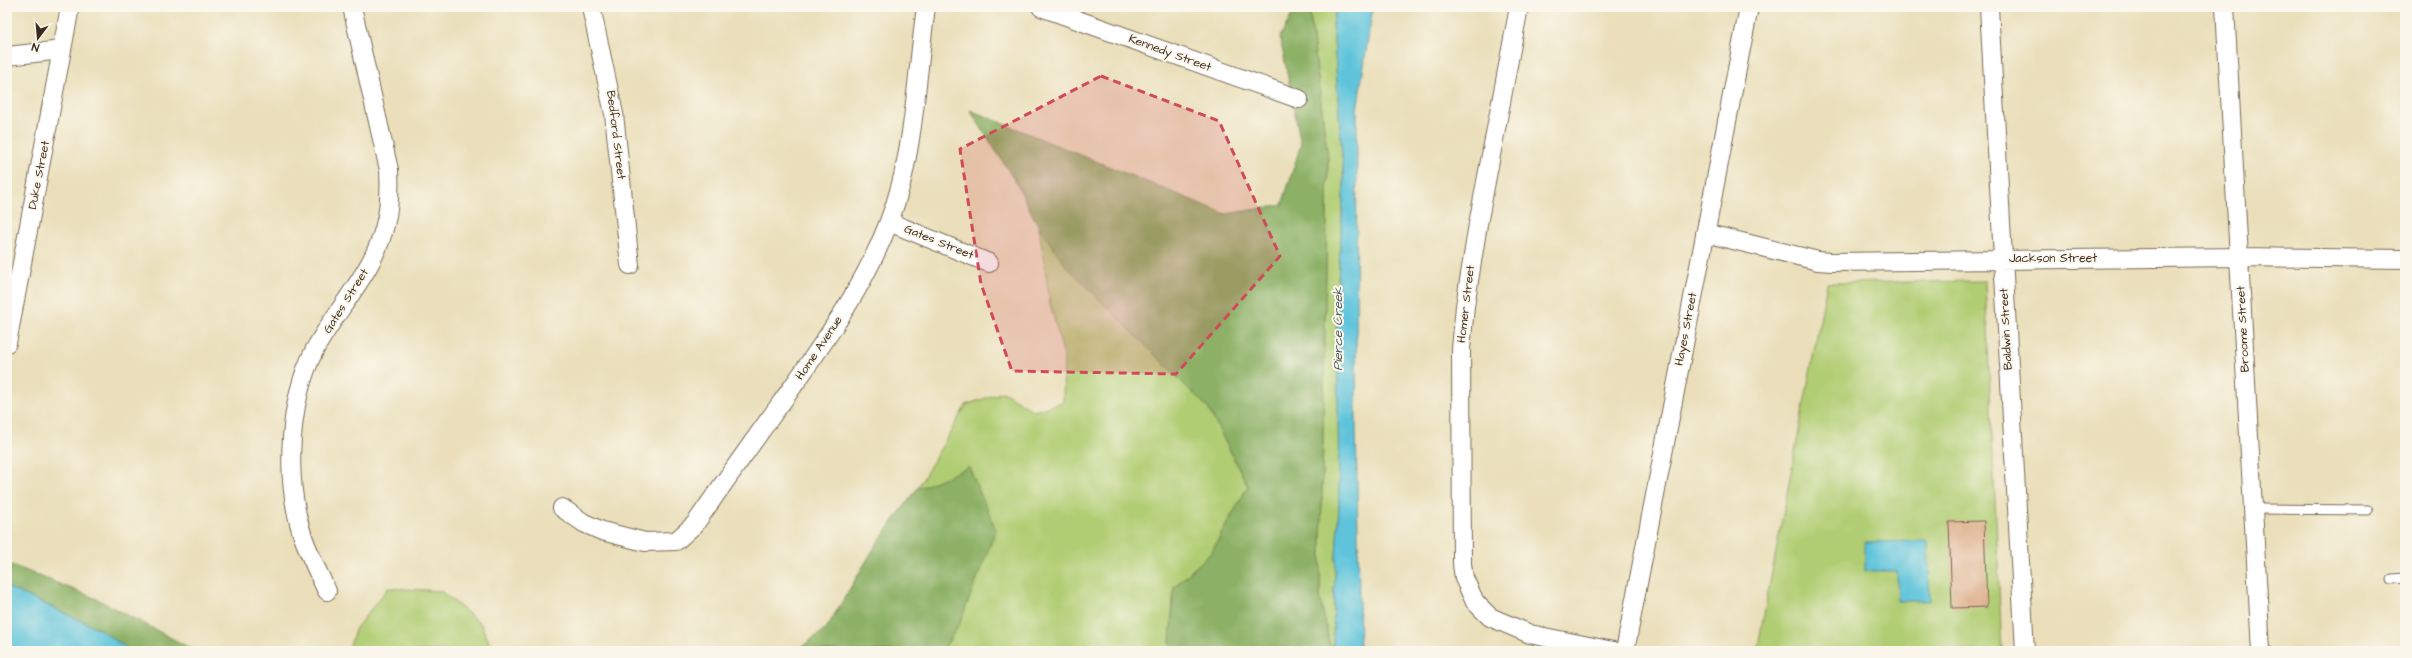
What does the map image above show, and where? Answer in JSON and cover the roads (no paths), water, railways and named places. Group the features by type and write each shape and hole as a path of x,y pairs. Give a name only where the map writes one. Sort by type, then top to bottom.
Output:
{"street":[{"name":"Duke Street","path":"7,343 12,295 70,7"},
{"name":"Gates Street","path":"327,591 312,559 300,527 292,493 292,436 302,382 314,352 374,255 385,225 390,196 389,170 352,7"},
{"name":"Bedford Street","path":"592,7 614,114 630,265"},
{"name":"Home Avenue","path":"562,508 584,523 602,531 645,542 676,541 695,524 824,343 866,272 889,222 901,184 907,155 926,7"},
{"name":"Kennedy Street","path":"1041,7 1299,99"},
{"name":"Homer Street","path":"1519,7 1478,224 1465,306 1461,349 1462,564 1464,578 1475,602 1490,617 1530,634 1613,651"},
{"name":"Hayes Street","path":"1626,651 1704,233 1749,7"},
{"name":"Baldwin Street","path":"1989,7 2002,258 2026,651"},
{"name":"Broome Street","path":"2225,7 2240,256 2260,651"},
{"path":"7,56 62,50"},
{"name":"Gates Street","path":"889,222 989,262"},
{"name":"Jackson Street","path":"1704,233 1818,261 2240,256 2405,259"}],"lane":[{"path":"2253,509 2368,510"},
{"path":"2392,579 2405,578"}],"water":[{"name":"Pierce Creek","path":"1336,7 1373,7 1357,110 1356,422 1360,651 1333,651 1334,592 1339,505 1337,297 1344,184 1333,24"},
{"path":"1928,541 1930,601 1898,601 1897,571 1865,571 1865,542"},
{"path":"7,587 99,629 131,651 7,651"}]}
